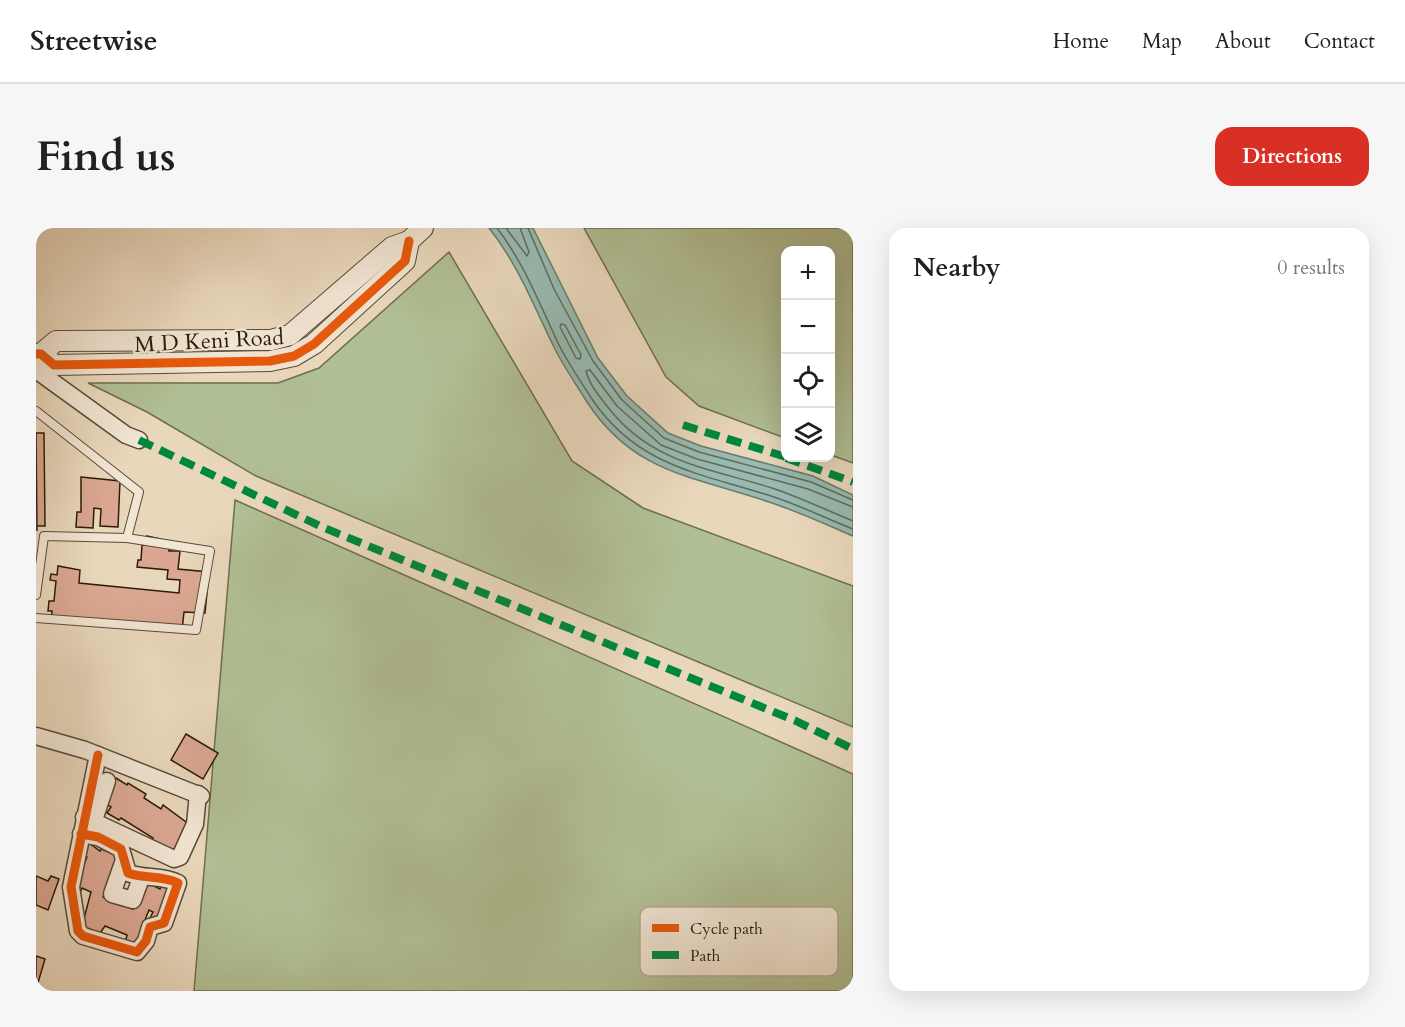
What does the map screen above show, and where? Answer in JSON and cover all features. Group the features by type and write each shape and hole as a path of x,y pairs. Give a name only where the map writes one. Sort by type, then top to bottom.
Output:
{"street":[{"name":"M D Keni Road","path":"38,359 54,365 270,361 294,356 314,344 405,261 416,235"},
{"path":"38,359 126,435 139,440"},
{"path":"36,735 98,755 200,795 195,824 180,857 174,859 89,819"},
{"path":"89,819 98,755"},
{"path":"81,834 98,837 121,849 128,873 141,878 174,880 178,886 164,923 150,927 142,949 132,952 83,936 78,931 71,887 81,834 107,782"},
{"path":"124,860 112,894 132,900 141,878"}],"lane":[{"path":"36,411 140,492 127,538"},
{"path":"36,595 44,536 127,538 210,551 196,630 36,618"}],"green space":[{"path":"584,228 853,228 853,463 835,456 835,246 781,246 781,437 699,406 666,377"},
{"path":"449,252 572,461 643,508 853,586 853,727 256,476 147,412 88,383 278,383 319,368"},
{"path":"235,500 853,774 853,991 194,991"}],"water":[{"path":"489,228 533,228 598,358 627,396 668,433 701,446 813,476 853,495 853,536 780,506 668,469 645,458 625,444 605,426 570,375 509,256"}],"building":[{"path":"36,433 44,433 45,526 37,526 37,531"},
{"path":"81,477 120,481 118,527 100,526 101,509 94,508 93,528 76,527 77,512 81,512"},
{"path":"147,536 169,541 169,551 180,551 178,569 209,572 205,613 184,612 182,631 51,620 52,611 48,611 49,601 54,601 56,581 50,580 51,574 57,575 58,566 80,570 79,583 179,593 180,580 167,579 168,570 137,567 138,560 141,560 142,545 146,545"},
{"path":"186,734 218,753 203,779 171,760"},
{"path":"116,778 146,794 144,798 161,809 163,805 190,825 171,854 152,842 153,838 121,818 119,820 107,813 111,807 105,803"},
{"path":"89,843 100,851 101,849 120,856 103,897 133,909 146,882 160,889 162,884 169,888 157,918 150,918 153,912 149,910 142,927 145,928 134,947 125,944 127,935 105,926 100,933 82,926 91,892 82,888 80,893 73,890 87,857 84,855"},
{"path":"36,876 48,881 51,876 59,879 48,910 36,905"},
{"path":"36,956 45,959 37,986 36,985"}],"marked path":[{"path":"683,425 781,455"},
{"path":"139,440 322,527 796,721 853,749"},
{"path":"797,462 853,482"}],"cycle path":[{"path":"36,354 41,354 54,365 270,361 294,356 314,344 405,261 409,241"},
{"path":"81,834 98,837 121,849 128,873 178,883 164,923 150,927 146,941 137,952 83,936 78,931 71,887 98,755"}]}
